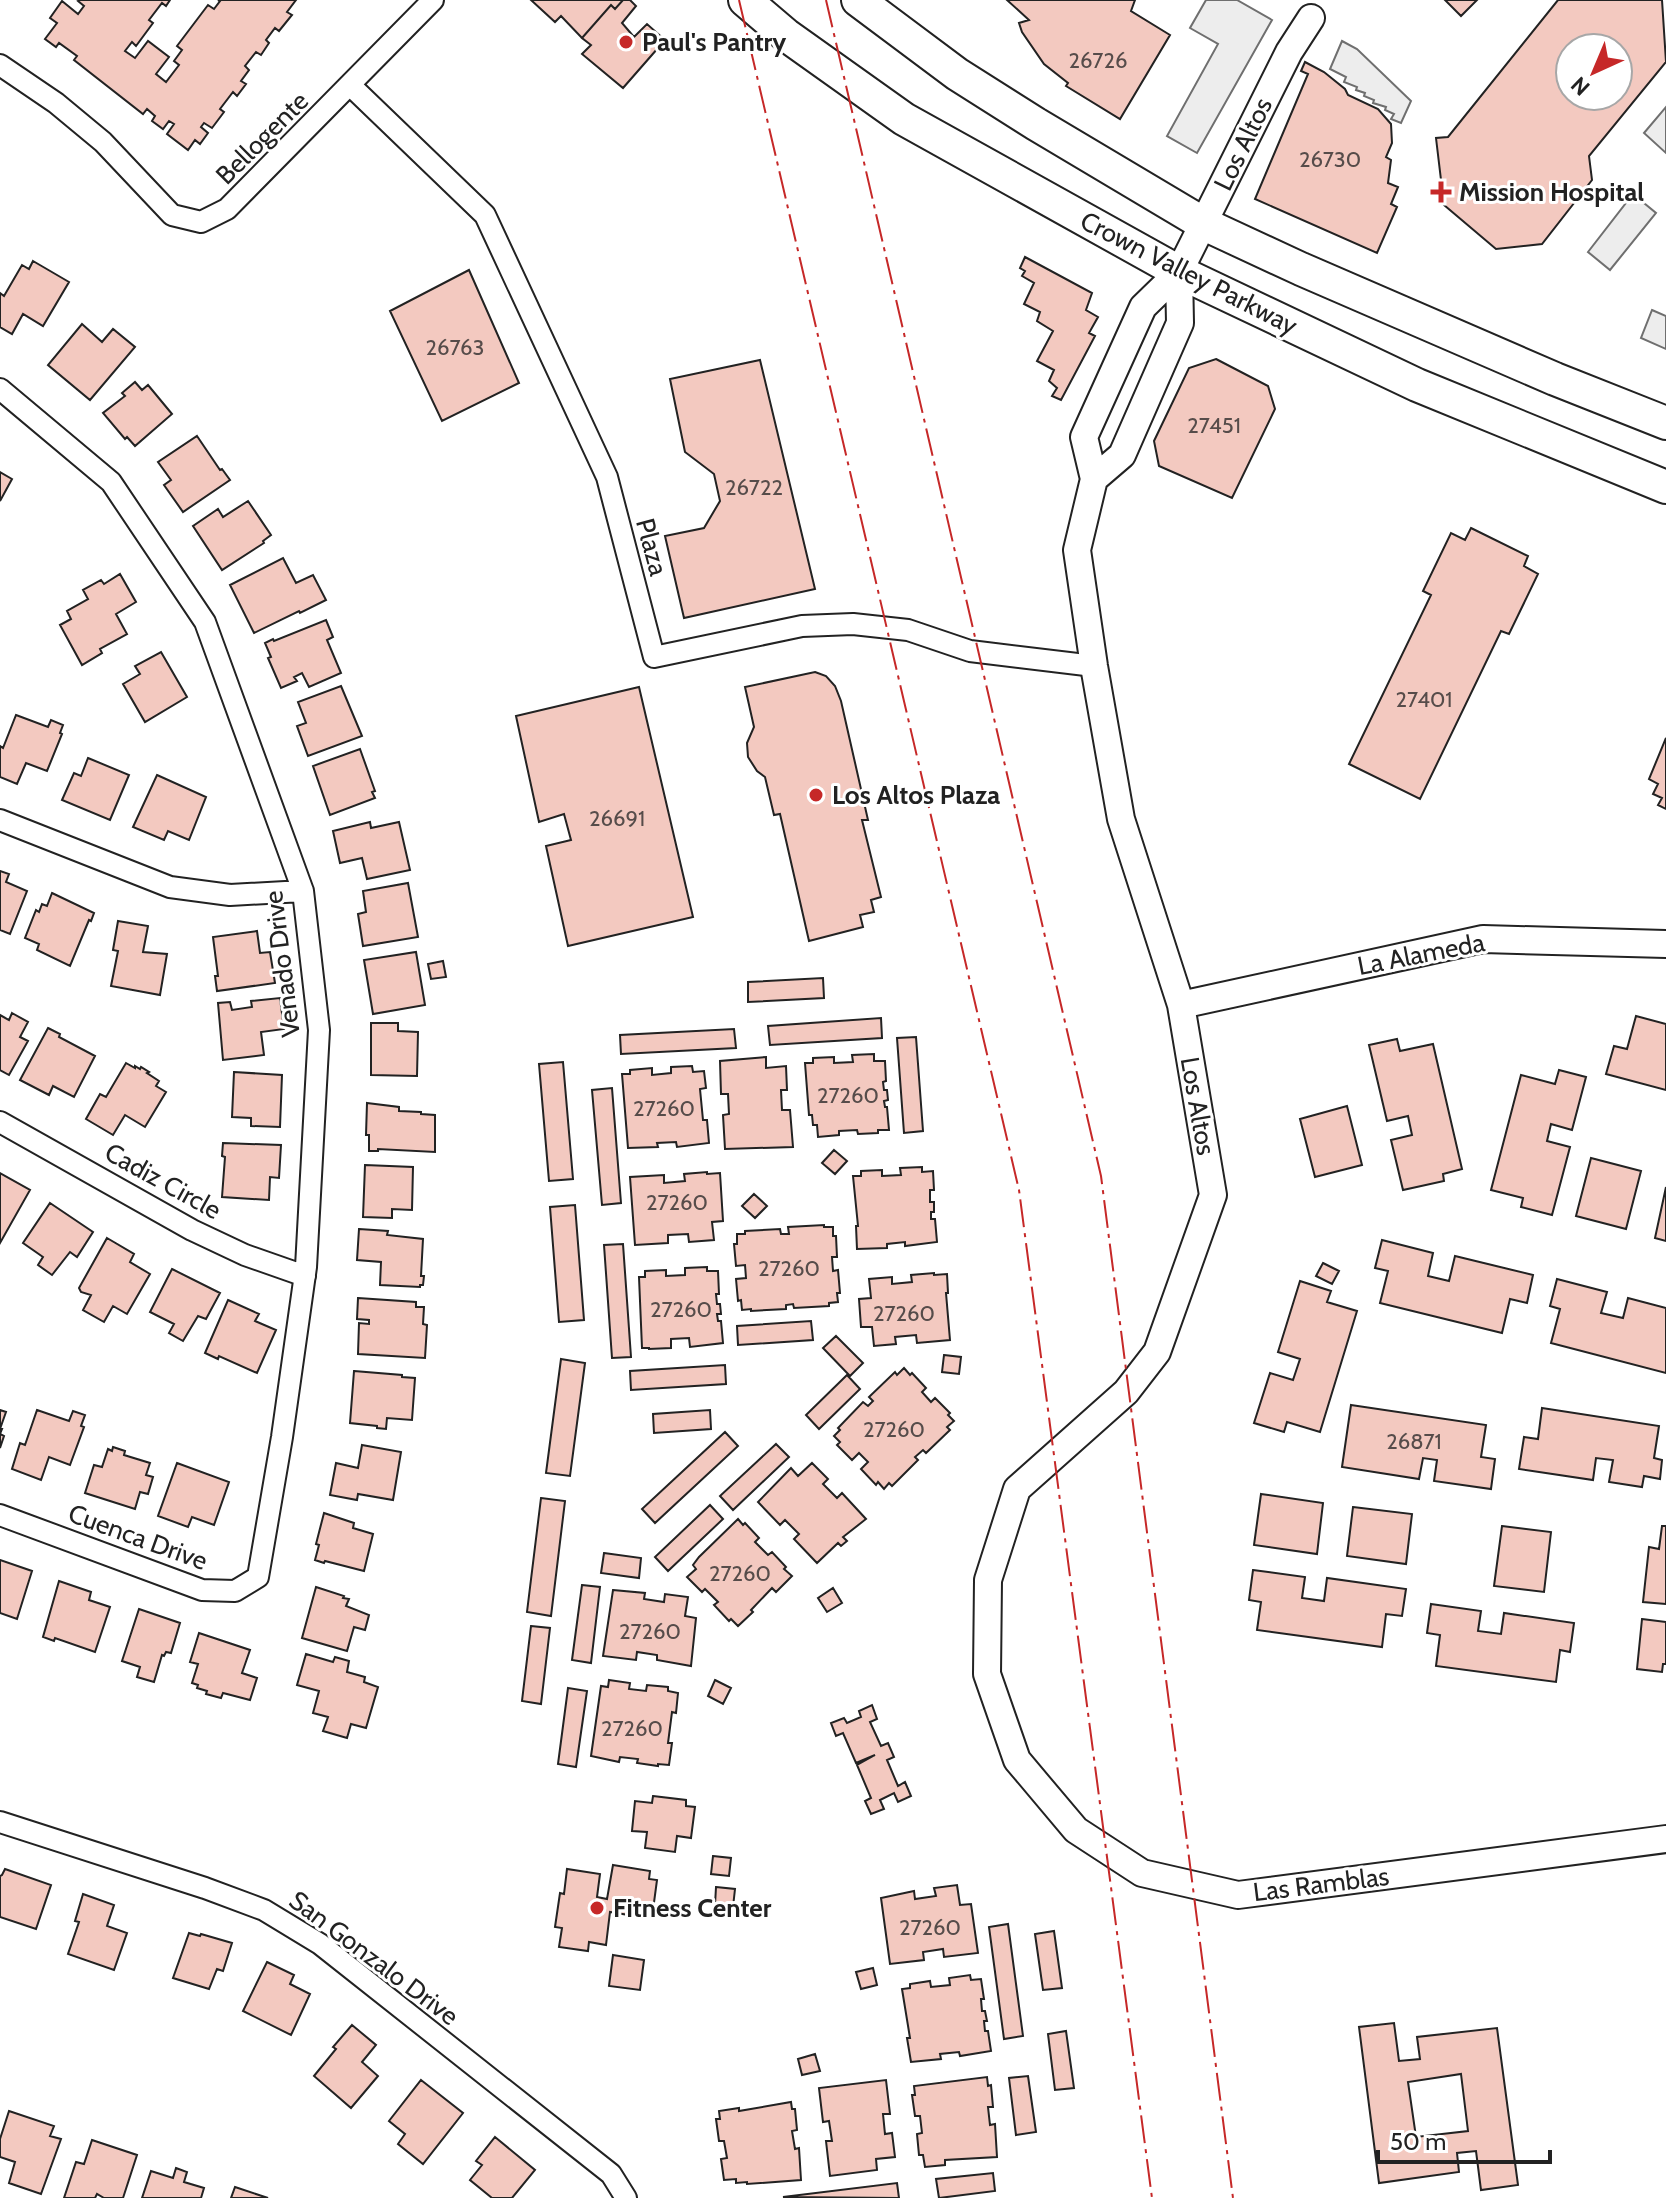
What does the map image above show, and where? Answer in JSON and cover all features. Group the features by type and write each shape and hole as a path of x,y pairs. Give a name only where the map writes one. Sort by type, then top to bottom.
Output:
{"main road":[{"name":"Crown Valley Parkway","path":"745,0 786,35 904,119 1179,272 1417,385 1666,487"},
{"name":"Crown Valley Parkway","path":"858,0 957,74 1204,224 1541,373 1666,423"}],"street":[{"name":"Bellogente","path":"0,65 56,103 103,142 172,215 201,222 227,209 433,0"},
{"name":"Los Altos","path":"987,1674 988,1580 1017,1489 1126,1392 1157,1352 1213,1195 1181,1005 1121,819 1094,666 1077,550 1094,479 1084,437 1143,307 1179,272 1289,52 1311,18"},
{"name":"Plaza","path":"351,86 485,215 607,477 654,657 802,626 853,624 908,630 970,651 1094,666"},
{"name":"Los Altos","path":"1094,479 1122,455 1180,323 1179,272"},
{"name":"Venado Drive","path":"0,389 111,482 205,622 303,891 319,1030 305,1276 258,1577"},
{"path":"0,820 170,887 230,895 303,891"},
{"name":"La Alameda","path":"1181,1005 1483,939 1666,944"},
{"name":"Cadiz Circle","path":"0,1122 192,1230 245,1255 305,1276"},
{"name":"Cuenca Drive","path":"0,1515 202,1590 235,1591 258,1577"},
{"name":"Las Ramblas","path":"987,1674 1017,1760 1076,1830 1142,1873 1238,1895 1666,1839"},
{"name":"San Gonzalo Drive","path":"0,1822 205,1888 275,1916 320,1944 611,2174 626,2198"}],"shaded area":[{"path":"1206,0 1237,0 1272,20 1197,153 1167,136 1218,44 1190,28"},
{"path":"1342,41 1357,49 1411,101 1401,123 1391,119 1394,114 1385,110 1386,107 1373,103 1374,100 1364,96 1365,93 1356,90 1357,87 1344,82 1346,77 1330,69"},
{"path":"1666,107 1666,153 1644,133"},
{"path":"1633,194 1656,213 1610,270 1588,252"},
{"path":"1652,310 1666,316 1666,349 1641,338"}],"building":[{"path":"80,0 170,0 166,6 162,3 149,20 153,23 136,46 132,42 125,51 135,58 148,41 169,57 156,74 166,82 179,65 174,61 182,50 177,46 208,5 214,9 218,0 296,0 287,12 292,15 279,31 275,28 266,40 269,43 261,55 256,52 245,66 249,70 241,81 246,84 237,96 233,92 220,109 224,112 212,128 204,123 201,127 208,133 200,144 195,140 188,150 167,134 174,124 169,121 163,129 152,121 155,116 147,109 143,114 74,60 77,56 59,43 56,47 45,39 57,23 50,18 62,1 78,14 84,6"},
{"path":"531,0 623,0 615,9 611,5 582,38 561,16 555,22"},
{"name":"Paul's Pantry","path":"623,0 630,0 636,6 622,23 634,37 647,24 665,40 623,88 582,54 591,45 582,38 611,5 615,9"},
{"path":"1007,0 1135,0 1131,11 1170,35 1120,119 1066,86 1068,83 1044,64 1022,32 1019,23 1029,20"},
{"path":"1445,0 1477,0 1461,16"},
{"path":"1558,0 1662,0 1666,62 1634,101 1634,32 1554,32 1554,112 1625,112 1589,156 1592,180 1542,244 1496,249 1444,205 1436,138 1448,137"},
{"path":"1305,62 1324,72 1348,95 1378,109 1391,124 1392,143 1386,157 1391,160 1388,183 1398,187 1391,204 1397,207 1377,253 1255,199 1308,74 1301,71"},
{"path":"1025,257 1092,293 1086,310 1098,317 1089,333 1095,336 1061,400 1052,396 1057,388 1049,381 1054,370 1037,361 1053,331 1037,321 1040,312 1024,304 1034,283 1022,276 1025,271 1020,268"},
{"path":"33,261 69,282 43,326 23,314 12,334 0,327 0,293 4,296 22,265 29,269"},
{"path":"469,270 519,383 442,421 390,311"},
{"path":"82,324 102,342 113,329 135,347 90,400 48,365"},
{"path":"1216,359 1268,386 1275,409 1232,498 1159,466 1154,441 1189,368"},
{"path":"760,360 815,589 684,618 665,536 704,528 720,501 714,474 685,452 670,379"},
{"path":"135,382 142,390 148,385 172,414 135,446 103,413 125,396 122,393"},
{"path":"197,436 230,480 183,512 164,485 171,480 158,462"},
{"path":"0,472 12,479 0,501"},
{"path":"248,501 271,535 264,543 222,570 193,526 218,509 223,517"},
{"path":"1471,528 1528,556 1524,566 1538,574 1509,634 1501,631 1420,799 1349,764 1431,595 1423,591 1451,533 1465,540"},
{"path":"283,558 296,583 313,575 326,600 254,633 230,585"},
{"path":"120,574 136,602 116,614 127,634 100,649 102,653 82,665 60,625 71,619 67,611 88,599 83,590 101,580 104,584"},
{"path":"326,620 333,637 327,640 341,673 309,687 302,673 294,677 297,681 281,688 265,643"},
{"path":"161,652 187,697 145,722 123,684 140,674 135,666"},
{"name":"Los Altos Plaza","path":"815,672 826,676 835,686 841,701 868,820 862,820 881,897 871,900 874,912 860,915 863,927 809,941 780,814 774,815 765,777 748,757 747,743 754,727 745,687"},
{"path":"341,686 362,736 308,756 297,726 306,723 298,702"},
{"path":"639,687 693,917 568,946 546,846 571,840 564,814 539,822 516,716"},
{"path":"16,715 48,727 51,720 63,725 47,771 26,763 17,784 0,777 0,746 3,748"},
{"path":"1666,738 1666,809 1658,805 1662,798 1653,794 1658,784 1649,779"},
{"path":"360,749 375,798 330,815 313,766"},
{"path":"88,758 129,775 110,820 62,800 74,773 81,776"},
{"path":"157,775 206,797 189,840 168,831 164,840 133,827"},
{"path":"370,822 371,828 399,822 410,870 367,879 362,858 340,863 333,831"},
{"path":"0,871 9,874 6,882 27,891 10,934 0,930"},
{"path":"408,883 418,937 363,946 358,914 366,912 363,891"},
{"path":"52,893 94,913 70,966 37,950 39,944 25,938 36,910 39,912 42,904 47,906"},
{"path":"118,921 148,926 143,952 167,954 160,995 111,986 118,951 113,950"},
{"path":"257,931 260,953 270,952 275,983 217,991 213,937"},
{"path":"416,952 425,1005 373,1014 364,960"},
{"path":"443,961 446,977 431,979 428,964"},
{"path":"823,978 824,998 748,1002 748,982"},
{"path":"280,998 284,1029 261,1032 264,1055 223,1060 218,1003 230,1002 232,1010 252,1007 251,1001"},
{"path":"12,1013 28,1022 20,1037 28,1041 9,1075 0,1070 0,1015 9,1020"},
{"path":"1636,1016 1666,1024 1666,1090 1606,1074 1614,1046 1627,1049"},
{"path":"881,1018 882,1038 770,1045 768,1026"},
{"path":"371,1023 398,1023 398,1031 418,1032 417,1076 371,1075"},
{"path":"48,1028 95,1056 74,1097 53,1086 49,1095 20,1080"},
{"path":"734,1029 736,1048 621,1054 620,1035"},
{"path":"916,1037 923,1131 904,1133 897,1038"},
{"path":"1397,1039 1400,1051 1433,1044 1462,1169 1443,1174 1444,1181 1403,1190 1391,1140 1412,1135 1408,1116 1387,1121 1369,1045"},
{"path":"874,1054 874,1061 885,1061 886,1081 883,1082 888,1100 884,1101 889,1130 858,1134 857,1130 839,1131 839,1135 818,1137 817,1125 813,1125 812,1115 809,1115 805,1063 813,1063 813,1058 834,1057 834,1063 853,1062 852,1055"},
{"path":"766,1057 766,1068 786,1066 787,1090 781,1090 782,1110 790,1110 793,1147 725,1149 723,1115 729,1114 728,1094 721,1094 720,1061"},
{"path":"563,1062 573,1179 549,1181 539,1064"},
{"path":"126,1063 149,1072 159,1081 156,1086 166,1092 145,1127 125,1115 113,1135 86,1119 100,1094 106,1097"},
{"path":"692,1066 693,1072 704,1071 706,1088 700,1089 709,1143 677,1147 676,1142 657,1143 658,1147 628,1148 622,1074 652,1068 652,1075 671,1073 671,1067"},
{"path":"1559,1070 1586,1077 1572,1130 1551,1124 1547,1141 1570,1147 1552,1215 1521,1207 1523,1198 1491,1190 1521,1075 1555,1084"},
{"path":"234,1072 282,1075 280,1127 251,1126 251,1118 232,1117"},
{"path":"612,1088 621,1203 602,1205 592,1090"},
{"path":"367,1103 435,1115 435,1152 369,1151"},
{"path":"1347,1106 1362,1165 1315,1177 1300,1119"},
{"path":"223,1143 281,1145 279,1178 270,1177 269,1200 222,1197"},
{"path":"834,1150 847,1161 835,1174 822,1163"},
{"path":"1591,1158 1641,1171 1626,1229 1576,1216"},
{"path":"365,1165 413,1167 412,1210 392,1209 392,1218 363,1217"},
{"path":"922,1167 922,1172 933,1171 934,1190 930,1190 930,1202 934,1202 931,1219 935,1219 937,1242 905,1246 905,1242 887,1244 887,1248 857,1249 853,1176 861,1176 861,1171 882,1170 882,1176 901,1175 900,1168"},
{"path":"0,1173 30,1190 0,1243"},
{"path":"720,1173 723,1221 712,1222 714,1240 689,1242 688,1234 668,1235 668,1243 635,1245 630,1177 664,1175 664,1183 685,1181 684,1174"},
{"path":"1666,1187 1666,1241 1655,1238"},
{"path":"754,1194 767,1206 755,1218 742,1206"},
{"path":"50,1203 93,1232 77,1257 70,1252 52,1275 38,1265 43,1257 23,1243"},
{"path":"575,1205 584,1320 559,1322 550,1207"},
{"path":"788,1227 833,1227 833,1236 836,1236 837,1257 832,1257 833,1271 838,1270 838,1302 829,1303 829,1306 794,1308 793,1304 786,1305 786,1309 742,1310 736,1279 746,1278 745,1265 736,1266 734,1244 737,1244 737,1234 780,1229 781,1234 789,1234"},
{"path":"359,1229 388,1231 387,1235 423,1239 423,1285 380,1285 381,1262 357,1260"},
{"path":"107,1238 134,1254 130,1262 150,1274 127,1314 113,1306 104,1322 83,1310 91,1295 81,1292 79,1288"},
{"path":"1382,1240 1433,1253 1428,1276 1449,1281 1455,1256 1533,1275 1527,1303 1510,1299 1502,1333 1380,1303 1388,1271 1375,1268"},
{"path":"623,1244 631,1357 612,1358 604,1245"},
{"path":"1323,1263 1339,1271 1332,1284 1316,1276"},
{"path":"707,1267 707,1271 718,1271 719,1294 716,1294 721,1314 717,1314 718,1321 721,1321 723,1343 690,1347 689,1338 671,1339 671,1348 642,1348 639,1277 645,1277 645,1271 666,1270 666,1276 685,1275 685,1268"},
{"path":"172,1269 220,1293 206,1319 198,1316 183,1341 169,1333 174,1324 150,1312"},
{"path":"947,1274 950,1340 917,1343 916,1335 895,1337 896,1344 874,1346 872,1327 861,1327 859,1299 871,1298 869,1279 892,1277 892,1284 912,1282 911,1275"},
{"path":"1557,1279 1607,1292 1601,1313 1623,1318 1628,1298 1666,1308 1666,1373 1551,1343 1560,1309 1550,1306"},
{"path":"1300,1281 1331,1291 1327,1302 1357,1311 1320,1432 1287,1422 1284,1432 1254,1423 1270,1373 1293,1380 1300,1359 1278,1352"},
{"path":"358,1298 416,1302 416,1307 424,1307 423,1324 427,1325 425,1358 358,1354 359,1323 369,1324 369,1320 357,1319"},
{"path":"228,1300 259,1314 255,1321 276,1330 257,1373 205,1353"},
{"path":"811,1321 813,1340 738,1345 737,1326"},
{"path":"836,1336 863,1363 850,1376 823,1348"},
{"path":"944,1355 961,1357 959,1374 942,1372"},
{"path":"561,1359 585,1363 570,1476 546,1473"},
{"path":"725,1365 726,1384 631,1390 630,1371"},
{"path":"904,1368 926,1388 922,1392 931,1402 935,1398 954,1421 947,1427 950,1430 926,1453 923,1450 915,1457 918,1460 892,1486 889,1483 884,1489 861,1469 868,1462 859,1453 852,1460 837,1445 840,1442 834,1436 863,1402 868,1406 873,1401 869,1397 895,1372 897,1375"},
{"path":"354,1371 415,1378 412,1420 387,1418 386,1429 350,1423"},
{"path":"847,1375 860,1389 819,1429 806,1415"},
{"path":"1351,1405 1486,1425 1481,1457 1495,1459 1491,1489 1434,1481 1437,1460 1423,1458 1419,1479 1342,1467"},
{"path":"1542,1408 1659,1426 1654,1458 1662,1460 1660,1479 1644,1476 1642,1487 1609,1482 1613,1460 1596,1458 1593,1480 1519,1469 1524,1437 1538,1439"},
{"path":"0,1410 6,1412 0,1429"},
{"path":"37,1410 69,1421 73,1411 85,1415 81,1426 84,1427 70,1465 49,1457 41,1480 12,1469 20,1443 25,1445"},
{"path":"710,1410 711,1429 654,1433 653,1414"},
{"path":"725,1432 738,1446 655,1523 642,1509"},
{"path":"776,1444 789,1457 733,1510 720,1496"},
{"path":"362,1445 401,1452 393,1500 358,1494 357,1500 330,1495 336,1463 358,1468"},
{"path":"113,1447 125,1451 124,1455 150,1463 146,1475 153,1477 148,1494 140,1492 135,1509 85,1493 94,1465 102,1467 108,1449 112,1451"},
{"path":"177,1463 229,1482 214,1525 192,1517 188,1527 158,1516"},
{"path":"812,1463 828,1479 823,1484 837,1498 842,1493 866,1519 843,1537 847,1541 841,1546 838,1543 817,1563 794,1539 799,1534 785,1520 780,1525 758,1502 791,1468 798,1476"},
{"path":"1261,1494 1323,1503 1317,1554 1254,1545"},
{"path":"541,1498 565,1501 551,1616 527,1612"},
{"path":"710,1505 723,1519 668,1571 655,1557"},
{"path":"1353,1507 1412,1514 1406,1564 1347,1556"},
{"path":"324,1513 354,1523 353,1528 373,1534 364,1571 315,1560"},
{"path":"738,1519 759,1538 755,1542 768,1555 772,1552 792,1576 776,1592 772,1588 738,1626 714,1605 718,1602 705,1589 702,1592 687,1577 696,1569 693,1565 699,1557"},
{"path":"1502,1526 1551,1532 1544,1592 1494,1586"},
{"path":"1662,1526 1666,1526 1666,1604 1643,1602 1649,1547 1659,1549"},
{"path":"604,1553 641,1558 639,1578 601,1573"},
{"path":"0,1560 32,1571 17,1619 0,1613"},
{"path":"1253,1570 1305,1577 1302,1598 1324,1601 1327,1578 1406,1589 1402,1616 1386,1614 1382,1647 1257,1630 1261,1602 1249,1600"},
{"path":"59,1581 91,1592 89,1600 110,1607 95,1652 43,1637"},
{"path":"582,1585 600,1587 591,1663 572,1660"},
{"path":"316,1587 344,1596 349,1599 346,1606 369,1615 365,1630 354,1627 347,1651 302,1638"},
{"path":"833,1588 842,1603 827,1612 818,1598"},
{"path":"613,1590 645,1593 644,1599 664,1602 665,1594 688,1597 685,1616 696,1618 691,1666 657,1660 657,1655 637,1652 636,1660 603,1656"},
{"path":"1431,1604 1481,1611 1478,1631 1501,1634 1504,1613 1574,1623 1570,1652 1560,1650 1556,1682 1436,1666 1440,1635 1427,1633"},
{"path":"139,1609 180,1623 171,1653 162,1655 154,1682 137,1677 140,1667 122,1661"},
{"path":"1642,1619 1666,1622 1666,1664 1663,1664 1662,1672 1637,1669"},
{"path":"531,1626 550,1628 541,1704 522,1701"},
{"path":"199,1633 250,1650 242,1673 257,1678 250,1700 223,1693 221,1698 206,1694 207,1691 192,1683 198,1664 190,1662"},
{"path":"306,1654 333,1662 335,1657 349,1661 347,1672 365,1677 364,1682 378,1687 366,1728 351,1724 347,1738 323,1731 328,1717 313,1713 319,1691 297,1685"},
{"path":"609,1680 630,1683 629,1689 646,1691 647,1685 668,1687 668,1691 678,1693 668,1743 672,1743 669,1765 637,1763 638,1759 620,1757 619,1762 591,1756 601,1686 608,1687"},
{"path":"715,1680 731,1688 723,1704 708,1696"},
{"path":"568,1688 587,1691 576,1767 558,1764"},
{"path":"872,1705 877,1719 870,1722 881,1746 888,1743 894,1757 887,1760 898,1786 905,1782 911,1796 898,1802 894,1793 880,1800 884,1809 871,1814 865,1801 871,1798 857,1765 875,1755 856,1763 843,1733 836,1736 831,1723 844,1718 847,1723 861,1717 859,1711"},
{"path":"653,1796 686,1800 686,1806 695,1807 691,1838 677,1836 675,1852 645,1848 647,1832 632,1831 635,1801 652,1803"},
{"path":"713,1856 731,1858 729,1876 711,1874"},
{"name":"Fitness Center","path":"613,1865 650,1871 649,1879 657,1880 653,1910 636,1907 635,1916 610,1912 606,1945 589,1942 588,1951 559,1947 562,1928 555,1927 567,1869 600,1874 597,1897 607,1899"},
{"path":"5,1869 51,1885 36,1929 0,1917 0,1876"},
{"path":"957,1885 960,1905 971,1904 978,1953 944,1957 943,1949 923,1952 924,1960 890,1964 881,1898 914,1891 915,1899 936,1896 934,1888"},
{"path":"716,1887 735,1889 733,1907 715,1905"},
{"path":"83,1894 114,1905 107,1926 127,1933 114,1970 68,1954 79,1922 75,1921"},
{"path":"1008,1924 1023,2036 1004,2039 989,1927"},
{"path":"1054,1931 1062,1988 1043,1990 1035,1934"},
{"path":"189,1933 232,1943 223,1971 217,1969 209,1989 173,1978"},
{"path":"613,1955 644,1960 640,1990 609,1986"},
{"path":"267,1962 294,1975 290,1984 310,1994 291,2035 243,2011"},
{"path":"873,1968 877,1985 861,1989 856,1972"},
{"path":"970,1975 971,1980 981,1979 982,2011 985,2011 985,2031 988,2031 991,2051 960,2056 959,2052 940,2054 941,2059 911,2062 902,1989 910,1988 910,1984 930,1981 931,1987 950,1985 949,1978"},
{"path":"1394,2023 1399,2061 1420,2059 1417,2037 1497,2028 1518,2185 1481,2190 1476,2151 1457,2153 1459,2172 1379,2183 1359,2027","holes":["1461,2074 1468,2131 1416,2137 1408,2082"]},
{"path":"352,2025 376,2045 362,2062 378,2076 351,2108 314,2076"},
{"path":"1066,2031 1074,2088 1055,2090 1048,2034"},
{"path":"815,2054 820,2071 802,2075 798,2059"},
{"path":"1028,2076 1036,2132 1016,2135 1009,2078"},
{"path":"987,2077 993,2107 988,2107 990,2125 995,2124 997,2157 945,2160 945,2165 925,2167 923,2155 919,2155 917,2134 922,2133 920,2116 915,2116 914,2086"},
{"path":"421,2080 463,2113 423,2164 398,2144 405,2134 389,2121"},
{"path":"886,2080 890,2114 883,2114 885,2134 892,2133 895,2157 876,2159 877,2170 830,2176 826,2141 832,2141 829,2121 823,2122 819,2088"},
{"path":"791,2102 792,2109 795,2109 797,2130 792,2131 795,2149 799,2148 801,2180 747,2184 736,2183 736,2179 724,2180 721,2159 727,2158 724,2141 719,2141 716,2119 720,2119 719,2111 739,2108 739,2111"},
{"path":"9,2111 54,2126 50,2136 61,2139 41,2194 9,2183 15,2162 0,2157 0,2139"},
{"path":"495,2137 535,2170 512,2198 492,2198 470,2180 482,2165 476,2161"},
{"path":"92,2140 137,2155 123,2198 104,2198 97,2194 95,2198 64,2198 76,2162 84,2164"},
{"path":"176,2168 187,2172 184,2182 204,2188 201,2198 142,2198 151,2171 173,2178"},
{"path":"993,2173 995,2191 939,2198 936,2179"},
{"path":"897,2183 899,2198 783,2197"},
{"path":"235,2187 268,2198 231,2198"}],"power":[{"path":"739,0 1019,1190 1152,2198"},
{"path":"826,0 1101,1176 1233,2198"}],"place":[{"name":"Paul's Pantry","path":"626,42"},
{"name":"Mission Hospital","path":"1441,192"},
{"name":"Los Altos Plaza","path":"816,795"},
{"name":"Fitness Center","path":"597,1908"}]}
